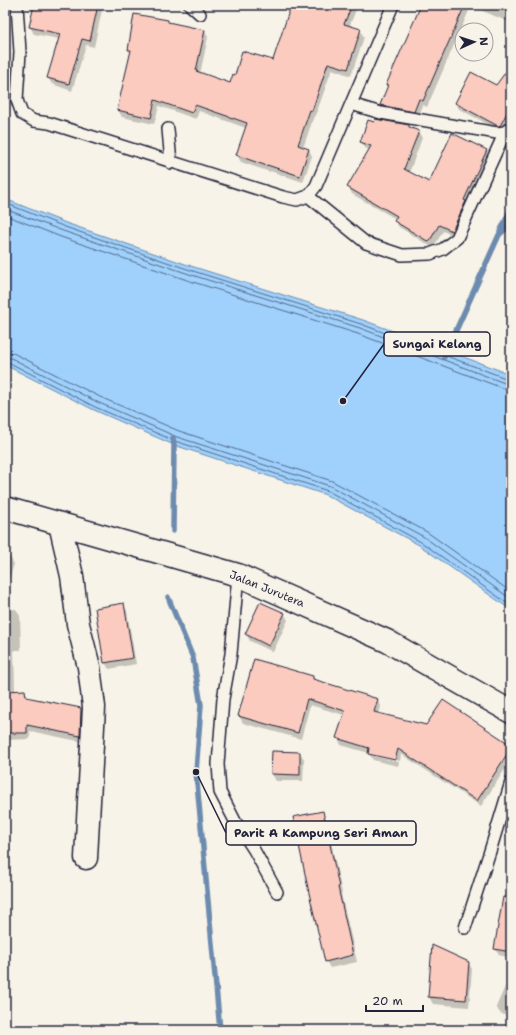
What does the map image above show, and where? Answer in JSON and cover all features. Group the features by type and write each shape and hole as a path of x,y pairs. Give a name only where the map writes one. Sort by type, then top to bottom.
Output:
{"street":[{"name":"Jalan Jurutera","path":"5,508 238,575 387,641 511,712"},
{"path":"60,524 72,576 78,624 89,667 94,707 86,858"}],"lane":[{"path":"16,5 20,52 17,100 22,114 34,121 49,123 171,163 296,200 308,196 316,186 393,5"},
{"path":"190,5 200,14"},
{"path":"351,104 381,113 497,133 508,129"},
{"path":"168,129 171,163"},
{"path":"308,196 366,243 402,255 430,254 443,249 457,238 508,129"},
{"path":"238,575 231,654 223,699 218,764 220,792 277,892"},
{"path":"465,928 511,782"}],"water":[{"path":"5,199 66,223 194,267 363,320 507,373 511,376 511,610 419,545 326,495 174,445 94,410 5,365"}],"building":[{"path":"34,5 98,5 90,41 82,39 69,84 47,78 60,34 29,27"},
{"path":"291,5 352,5 344,24 361,29 348,69 328,63 312,111 310,110 298,145 309,149 300,176 236,155 247,123 195,105 192,113 155,100 151,118 117,110 131,50 128,50 134,14 168,20 168,22 205,30 196,71 230,83 233,74 235,75 242,51 273,60"},
{"path":"421,5 465,5 458,22 454,22 454,30 423,101 419,99 414,112 380,105 388,85 386,85"},
{"path":"511,65 511,105 500,126 455,103 471,72 496,85"},
{"path":"375,119 409,125 409,127 419,131 404,169 429,182 452,133 487,150 464,200 466,201 452,231 439,225 429,242 394,221 397,216 347,187 371,146 360,142 368,120 374,122"},
{"path":"260,602 285,613 269,646 245,634"},
{"path":"124,603 133,658 104,663 95,608"},
{"path":"254,659 313,676 313,679 378,699 374,712 426,725 443,700 511,745 511,748 477,801 398,749 395,760 368,754 369,748 336,738 345,711 307,699 298,733 238,716"},
{"path":"25,690 26,697 81,708 80,736 27,725 27,733 5,733 5,691"},
{"path":"272,751 300,752 300,775 271,774"},
{"path":"323,811 353,955 325,962 293,817"},
{"path":"503,897 511,898 511,952 494,949"},
{"path":"432,945 469,962 466,1000 428,997"}],"waterway":[{"path":"500,232 511,209"},
{"path":"444,357 499,235 511,224"},
{"path":"173,438 173,531"},
{"path":"168,597 193,658 201,705 196,772 220,1030"}],"place":[{"name":"Sungai Kelang","path":"343,401"},
{"name":"Parit A Kampung Seri Aman","path":"196,772"}]}
